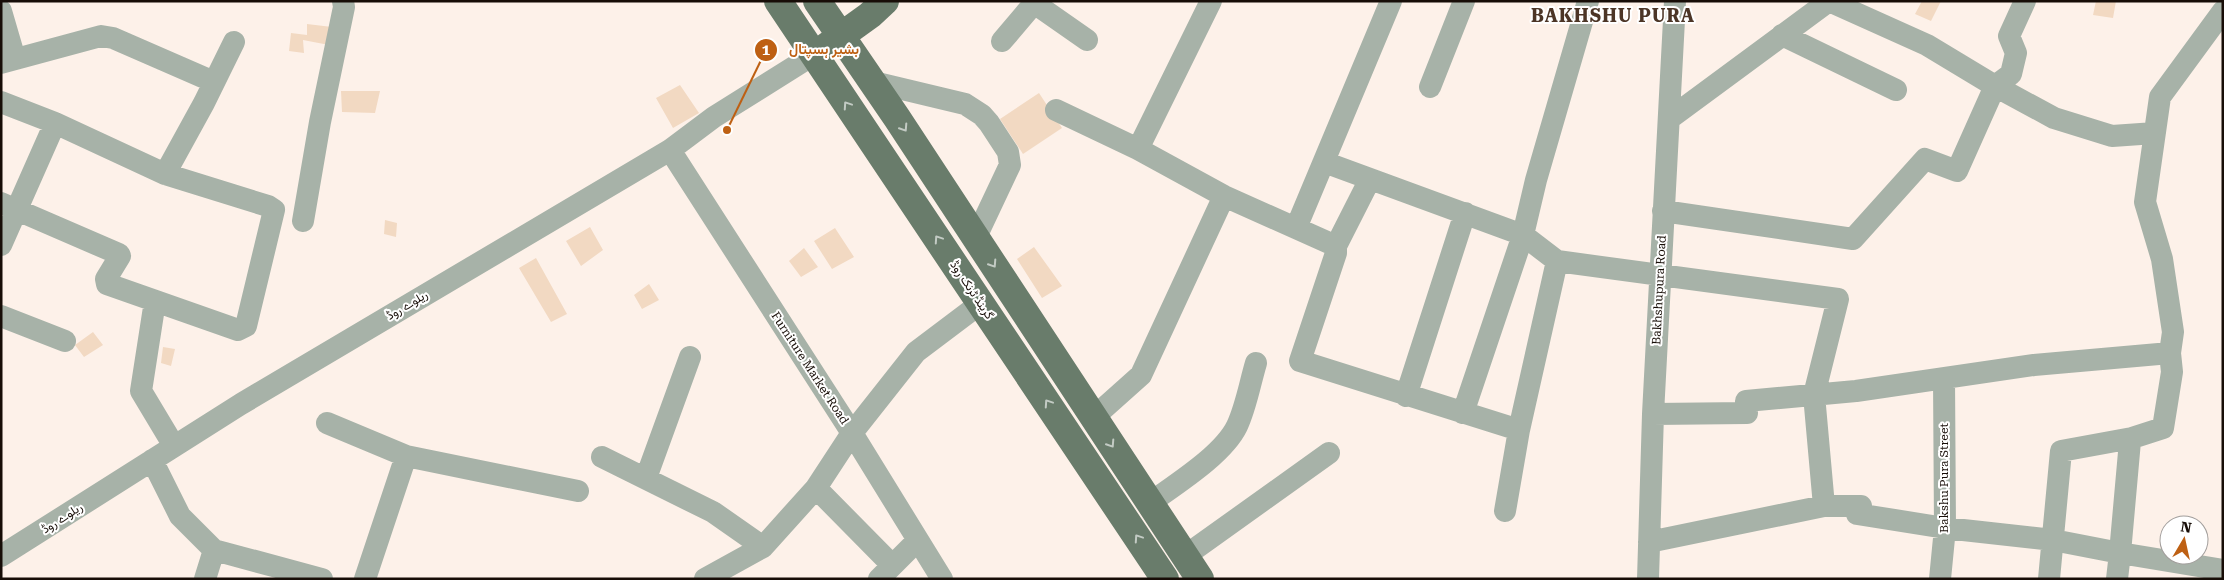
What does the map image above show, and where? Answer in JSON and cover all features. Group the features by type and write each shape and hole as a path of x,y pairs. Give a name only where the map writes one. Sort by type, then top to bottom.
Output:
{"main road":[{"name":"گرینڈ ٹرنک روڈ","path":"778,1 1165,579"},
{"path":"817,1 976,238 1200,579"},
{"path":"813,55 842,37 872,6"}],"street":[{"path":"303,221 320,122 344,7 343,1"},
{"path":"1138,149 1211,1"},
{"path":"1296,228 1391,1"},
{"path":"1430,87 1464,1"},
{"path":"1464,413 1524,235 1536,180 1588,1"},
{"name":"Bakhshupura Road","path":"1648,579 1653,414 1675,1"},
{"path":"1669,119 1829,1 1927,44 1996,86 2054,118 2112,136 2155,134"},
{"path":"1663,211 1853,239 1925,159 1957,171 1996,86 2011,74 2016,52 2009,36 2025,1"},
{"path":"1002,41 1035,2 1086,40"},
{"path":"1,11 8,61 101,36 214,82"},
{"path":"2049,579 2061,451 2132,438 2163,428 2172,372 2170,353 2173,332 2162,259 2145,202 2160,96 2223,11"},
{"path":"1782,35 1896,90"},
{"path":"165,174 234,42"},
{"name":"ریلوے روڈ","path":"1,556 240,404 670,150 714,117 813,55"},
{"path":"872,82 965,104 982,115 989,123 1008,152 1010,165 976,238"},
{"path":"1,102 55,123 165,174 268,206 274,210 246,326 238,330 155,302 105,281 120,256 119,254 9,206"},
{"path":"1056,110 1138,149 1224,196 1336,246"},
{"path":"1,245 9,206 55,123"},
{"name":"Furniture Market Road","path":"670,150 852,434 816,488 762,547 705,579"},
{"path":"1324,162 1524,235 1557,261 1660,273 1838,299 1814,395 1824,506"},
{"path":"1370,179 1336,246 1336,253 1300,361 1406,396 1519,430"},
{"path":"1094,417 1141,376 1224,196"},
{"path":"1406,396 1465,213"},
{"path":"1505,511 1519,430 1557,261"},
{"path":"155,302 141,391 174,446"},
{"path":"942,579 852,434 916,352 981,303"},
{"path":"1,316 65,341"},
{"path":"1653,414 1747,413 1746,401 1856,391 2034,365 2170,353"},
{"path":"646,478 690,357"},
{"path":"1150,503 1216,453 1227,442 1237,426 1256,363"},
{"name":"Bakshu Pura Street","path":"1940,579 1945,528 1944,378"},
{"path":"327,423 406,456 578,491"},
{"path":"2117,579 2130,442 2132,438"},
{"path":"1185,556 1329,453"},
{"path":"365,579 406,456"},
{"path":"602,457 713,512 762,547"},
{"path":"152,460 180,516 214,550 322,579"},
{"path":"816,488 886,572 918,540"},
{"path":"1649,542 1824,506 1860,506 1857,514 1945,528 2053,540 2120,553 2182,571 2223,570"},
{"path":"205,579 214,550"}],"building":[{"path":"1922,1 1941,1 1931,21 1915,14"},
{"path":"2096,1 2116,1 2113,18 2093,15"},
{"path":"307,24 332,27 329,45 303,40 304,53 289,51 291,33 307,35"},
{"path":"680,85 699,113 673,128 656,98"},
{"path":"341,91 380,91 375,113 342,112"},
{"path":"1039,93 1062,128 1023,154 1000,119"},
{"path":"385,220 397,223 396,237 384,234"},
{"path":"590,227 603,250 581,266 566,241"},
{"path":"835,228 854,257 832,269 814,241"},
{"path":"1034,247 1062,286 1042,298 1017,259"},
{"path":"804,248 818,267 801,277 789,261"},
{"path":"536,258 567,314 551,322 519,268"},
{"path":"649,284 659,300 642,309 634,295"},
{"path":"93,332 103,345 84,357 75,345"},
{"path":"163,347 175,349 171,366 161,363"}],"place":[{"name":"بشیر ہسپتال","path":"727,130"}],"district":[{"name":"BAKHSHU PURA","path":"1613,16"}]}
